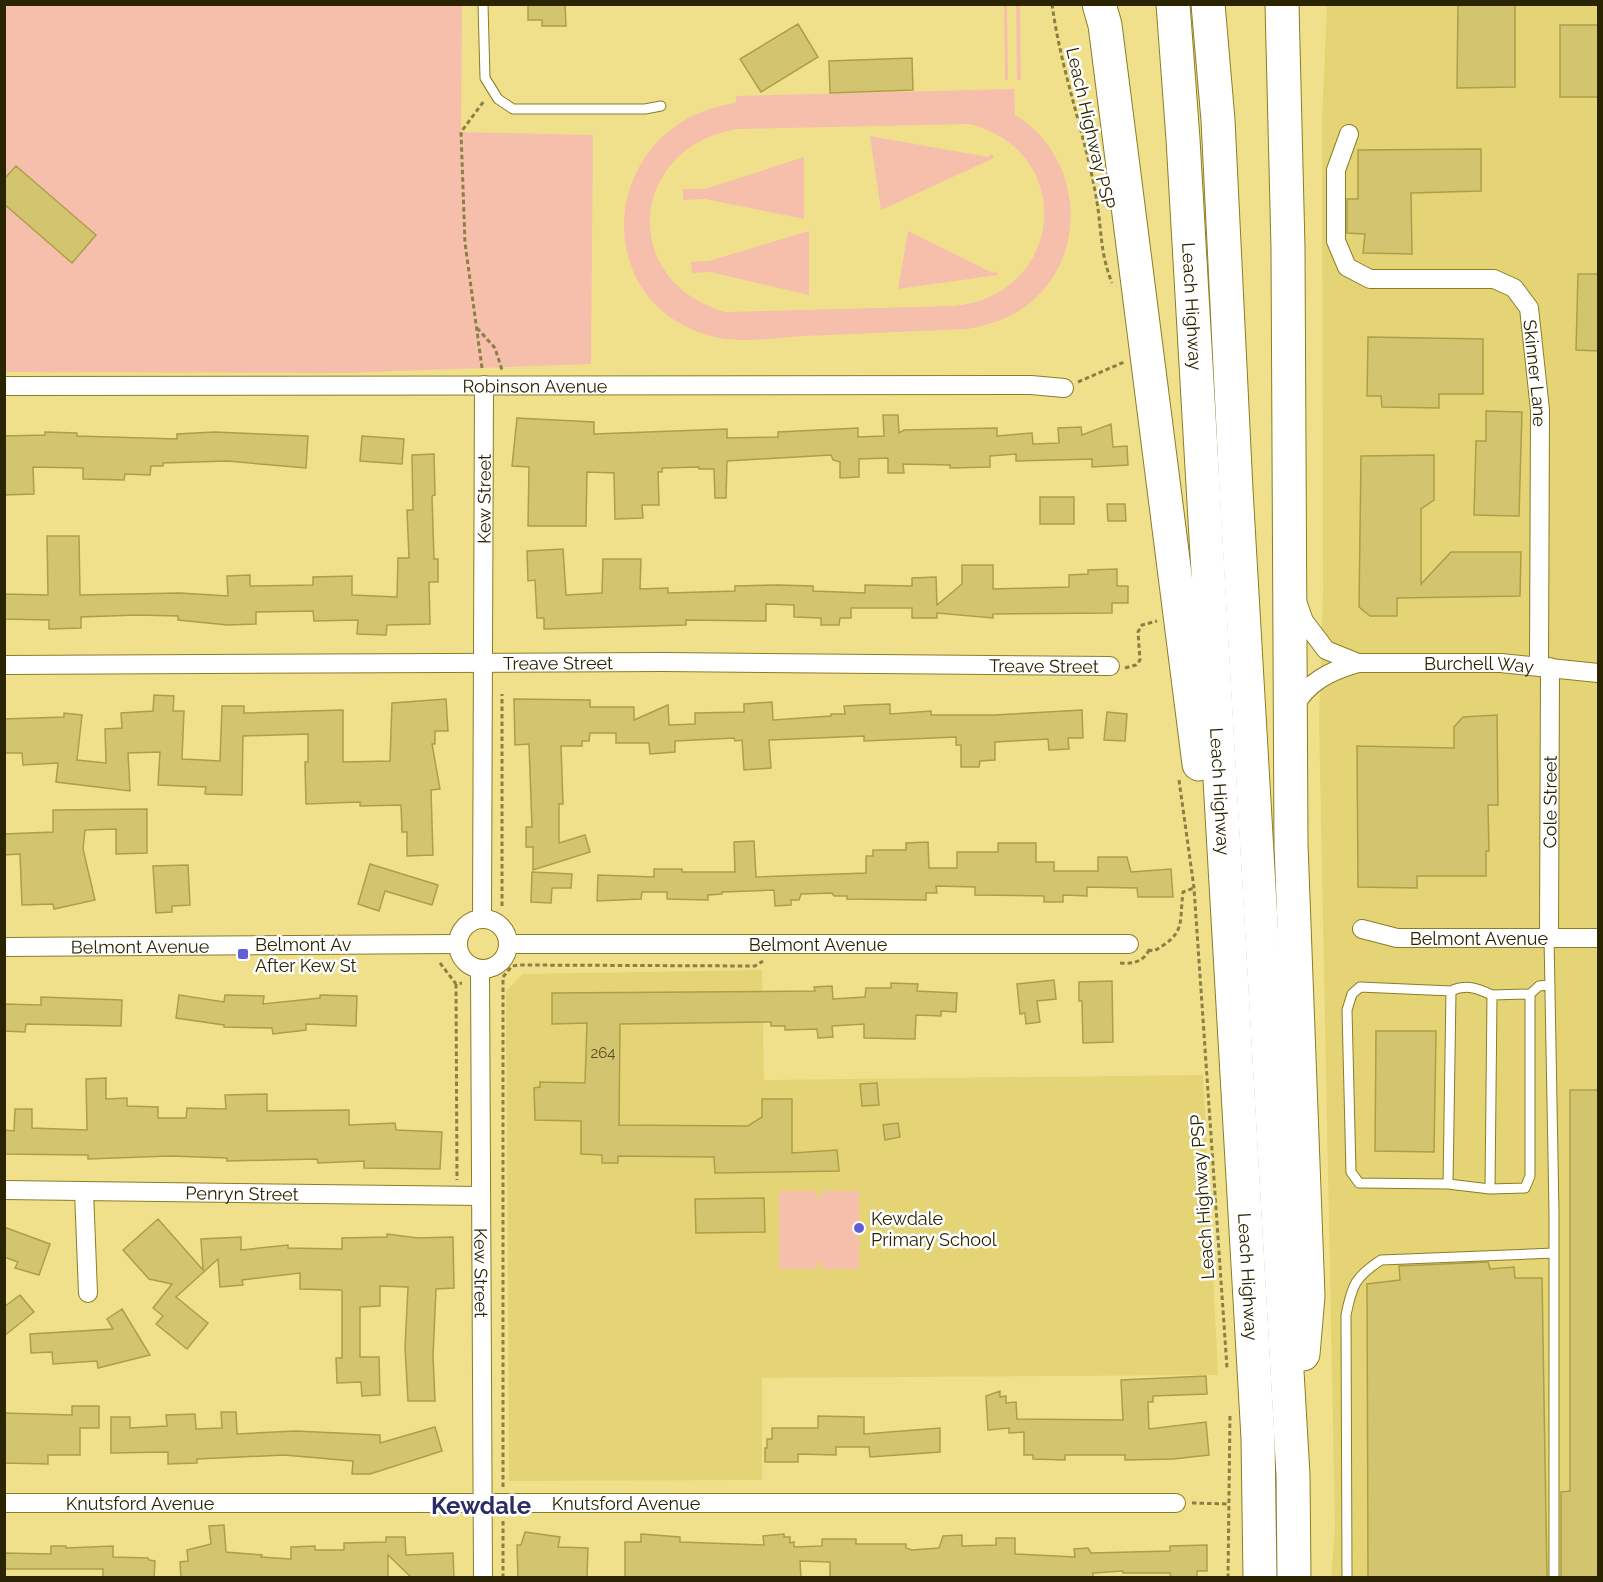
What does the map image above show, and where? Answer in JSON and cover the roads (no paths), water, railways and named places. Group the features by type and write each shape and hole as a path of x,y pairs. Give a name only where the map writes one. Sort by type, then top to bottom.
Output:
{"highway":[{"name":"Leach Highway","path":"1173,4 1258,1438 1260,1578"},
{"name":"Leach Highway","path":"1209,4 1218,120 1236,490 1293,1475 1294,1578"},
{"path":"1278,6 1284,93 1288,248 1291,845 1308,1296 1293,1475"},
{"path":"1105,11 1234,1030"}],"street":[{"name":"Skinner Lane","path":"1349,134 1336,170 1336,241 1347,267 1370,279 1494,279 1514,288 1529,308 1540,410 1545,667"},
{"name":"Kew Street","path":"482,919 484,385"},
{"name":"Robinson Avenue","path":"4,386 1031,385 1064,388"},
{"name":"Burchell Way","path":"1290,580 1304,621 1318,642 1335,656 1358,663"},
{"name":"Treave Street","path":"4,665 483,663 1110,666"},
{"name":"Burchell Way","path":"1291,711 1299,698 1314,682 1338,668 1358,663 1501,663 1599,673"},
{"name":"Cole Street","path":"1545,667 1549,938"},
{"path":"482,919 497,923 507,936 508,944 502,960 496,965 480,969 466,963 458,944 462,930 468,924 482,919"},
{"name":"Belmont Avenue","path":"1362,929 1397,938 1599,938"},
{"name":"Belmont Avenue","path":"4,947 458,944"},
{"name":"Belmont Avenue","path":"508,944 1129,944"},
{"name":"Kew Street","path":"480,969 483,1578"},
{"name":"Penryn Street","path":"4,1190 481,1196"},
{"path":"84,1191 88,1293"},
{"name":"Knutsford Avenue","path":"4,1503 1176,1503"}],"lane":[{"path":"483,4 485,78 498,99 513,109 645,109 661,106"},
{"path":"1549,938 1554,1253 1554,1578"},
{"path":"1530,994 1530,1176 1525,1188 1490,1189 1448,1184 1359,1183 1351,1172 1347,1010 1352,994 1360,987 1451,991 1461,986 1478,988 1492,995 1530,994 1539,986 1550,985"},
{"path":"1448,1184 1451,991"},
{"path":"1490,1189 1492,995"},
{"path":"1347,1578 1346,1315 1351,1290 1361,1273 1381,1260 1554,1253"}],"place":[{"name":"Belmont Av After Kew St","path":"243,954"},
{"name":"Kewdale Primary School","path":"859,1228"}],"district":[{"name":"Kewdale","path":"481,1505"}]}
